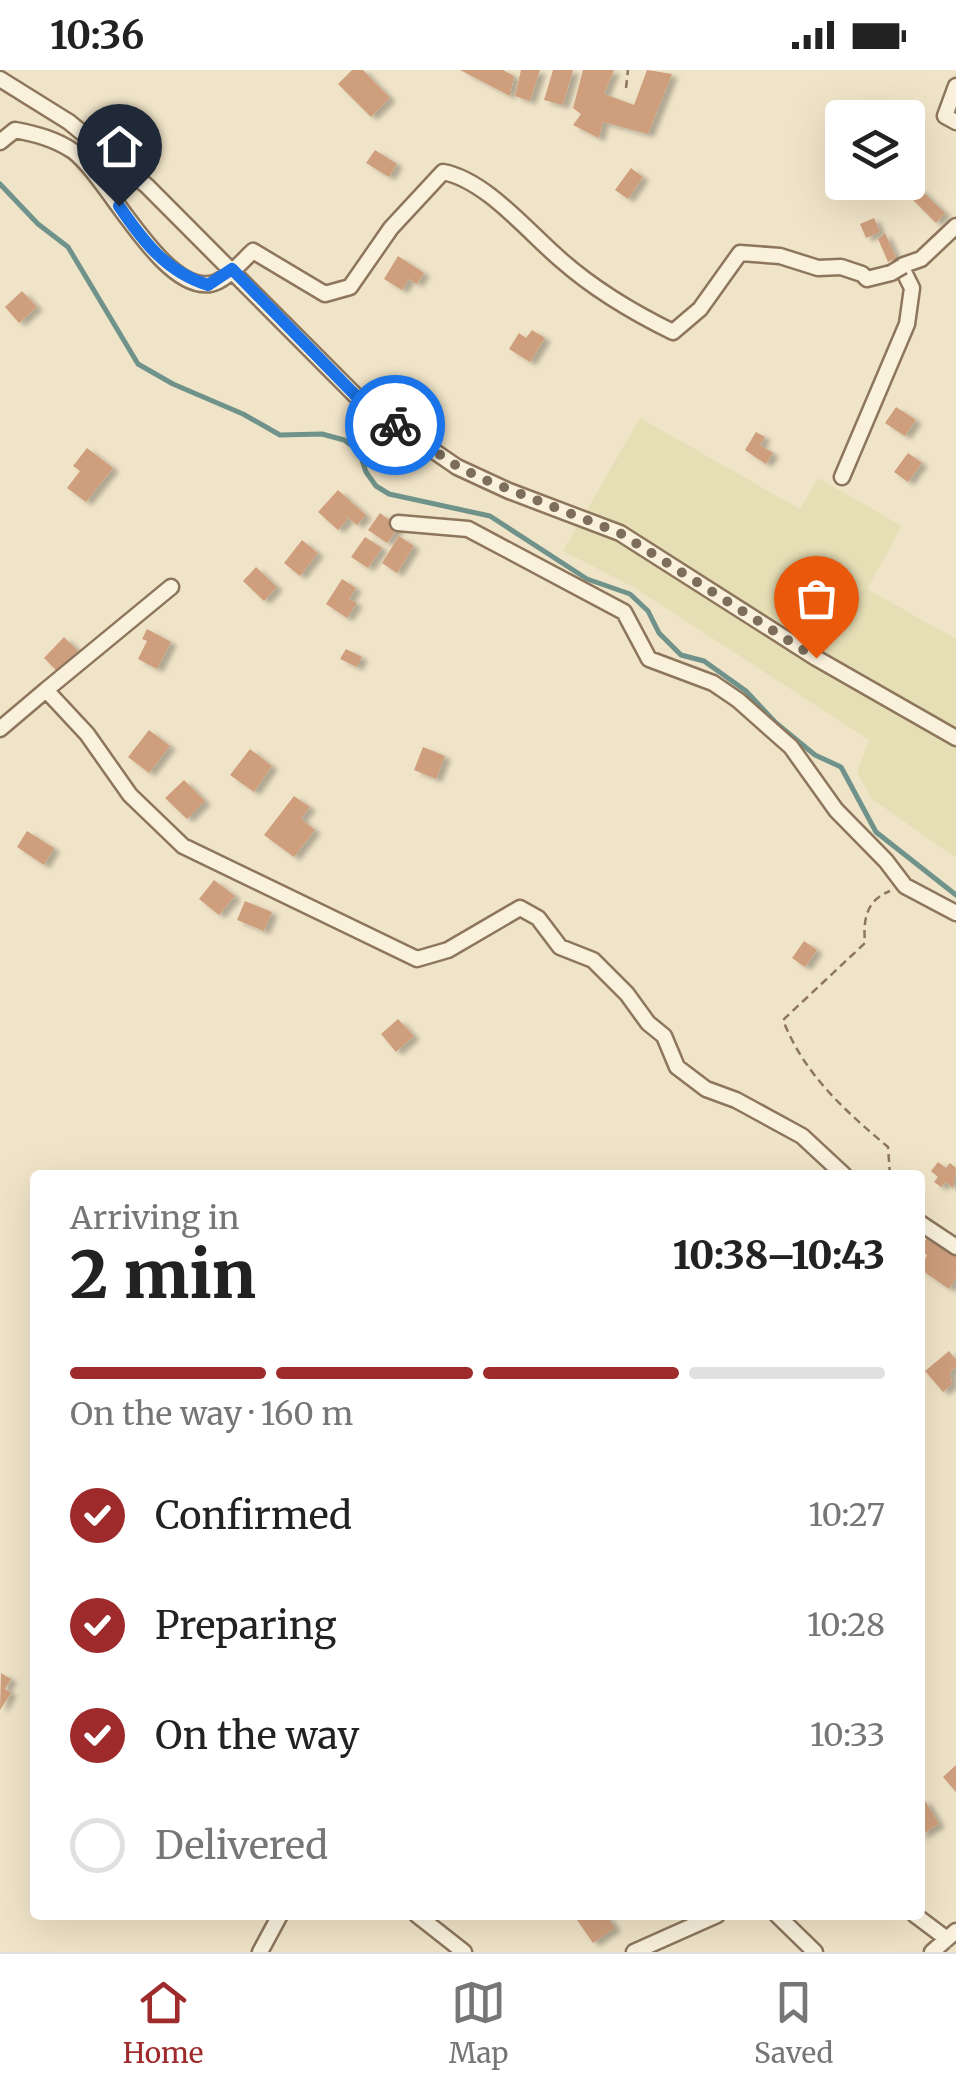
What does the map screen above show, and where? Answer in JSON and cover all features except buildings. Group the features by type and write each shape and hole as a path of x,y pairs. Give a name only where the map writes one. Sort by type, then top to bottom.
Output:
{"street":[{"path":"0,79 70,122 147,186 361,401 457,466 509,492 620,533 816,658 956,738"},
{"path":"956,86 946,116 956,122"},
{"path":"0,142 15,130 42,136 76,154 159,258 190,280 208,285 253,251 325,294 350,287 391,228 443,172 463,176 600,290 626,309 673,332 700,309 740,253 780,256 818,268 841,267 867,278 921,259 956,226"},
{"path":"842,477 907,324 912,288 899,268"},
{"path":"398,523 468,530 624,612 649,659 712,683 738,700 791,747 836,810 905,886 956,913"},
{"path":"0,729 170,587"},
{"path":"46,690 88,734 130,795 194,852 417,959 448,950 520,908 538,918 560,946 593,960 627,994 664,1036 677,1067 706,1089 736,1100 802,1136 839,1170"},
{"path":"0,710 15,720"},
{"path":"925,1227 956,1247"},
{"path":"260,1952 277,1920"},
{"path":"423,1920 464,1952"},
{"path":"634,1952 706,1920"},
{"path":"783,1920 815,1952"},
{"path":"924,1920 952,1935 932,1952"}],"path":[{"path":"626,88 628,70"},
{"path":"890,1170 888,1147 847,1112 795,1051 782,1020 865,943 863,918 878,896 905,886"}],"shaded area":[{"path":"640,418 800,509 818,478 902,526 867,589 956,639 956,858 872,799 857,773 869,740 635,588 563,551"}],"waterway":[{"path":"0,184 38,224 68,247 138,364 280,435 322,434 344,440 359,451 376,486 389,494 490,516 587,579 630,594 681,655 704,661 746,691 776,723 815,755 841,767 876,832 956,895"}],"way so far":[{"path":"395,425 457,466 509,492 620,533 816,658"}],"route":[{"path":"119,206 159,258 190,280 208,285 232,269 361,401 395,425"}]}
